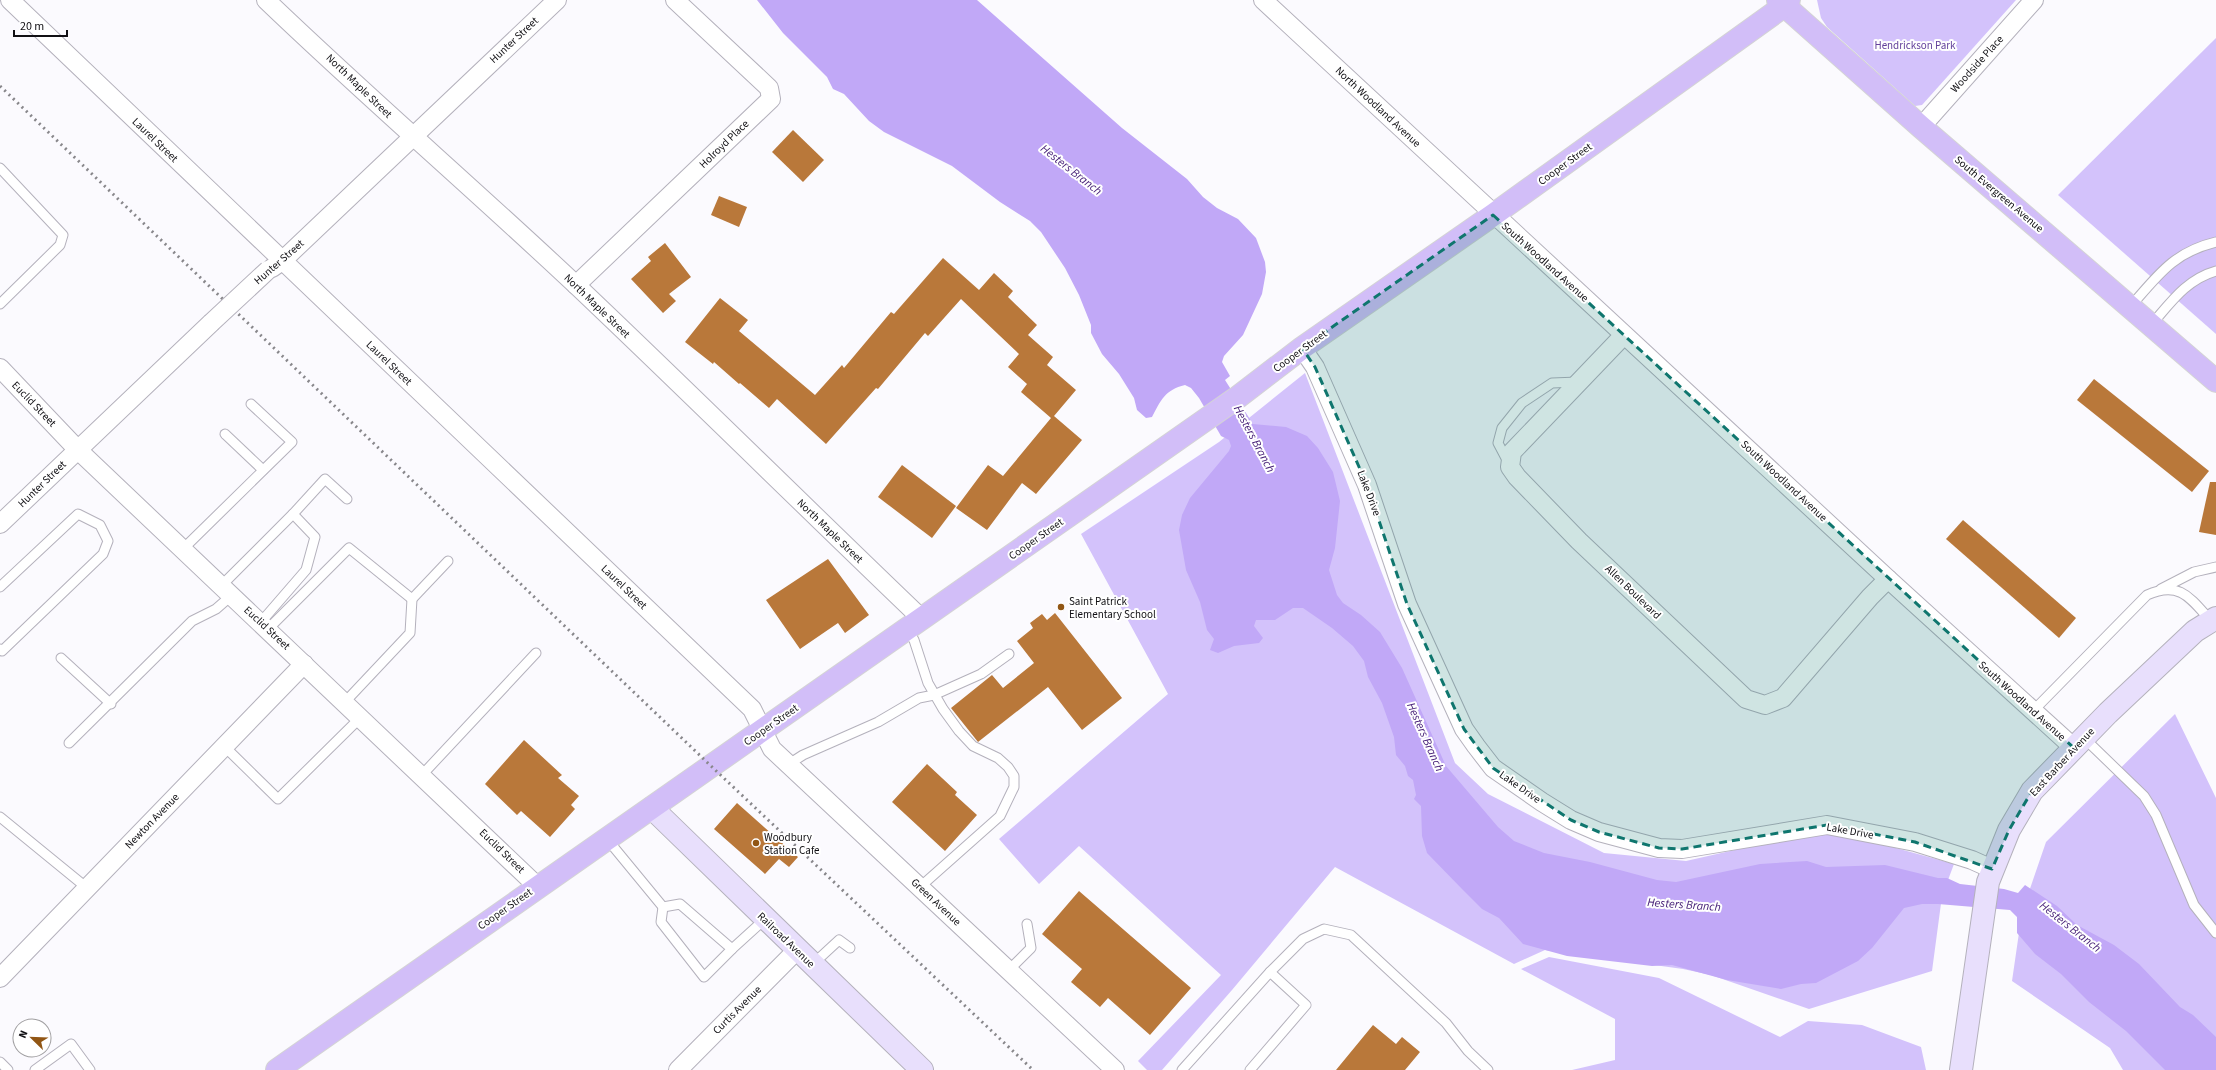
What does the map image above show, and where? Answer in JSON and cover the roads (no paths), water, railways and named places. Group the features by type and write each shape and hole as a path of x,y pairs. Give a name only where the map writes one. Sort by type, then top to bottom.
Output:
{"main road":[{"name":"Cooper Street","path":"277,1070 537,886 652,808 1238,397 1302,348 1493,215 1784,2"},
{"name":"South Evergreen Avenue","path":"1784,2 1921,128 2216,380"}],"street":[{"name":"Laurel Street","path":"10,0 275,266 752,708 763,730"},
{"name":"North Maple Street","path":"266,0 394,120 413,135 576,285 914,624"},
{"name":"Hunter Street","path":"0,524 211,323 275,266 557,0"},
{"name":"Holroyd Place","path":"576,285 771,99 769,88 675,0"},
{"name":"North Woodland Avenue","path":"1263,0 1493,215"},
{"name":"Woodside Place","path":"1921,128 2034,0"},
{"name":"South Woodland Avenue","path":"1493,215 2033,711 2079,743"},
{"path":"1510,467 1512,452 1624,334"},
{"name":"Lake Drive","path":"1302,348 1315,367 1367,485 1407,604 1444,686 1464,729 1493,768 1571,820 1599,832 1659,848 1689,848 1827,826 1915,842 1972,860 1990,876"},
{"name":"Euclid Street","path":"0,368 78,450 361,717 537,886"},
{"name":"Allen Boulevard","path":"1510,467 1517,477 1579,540 1746,699 1765,705 1783,698 1870,597 1888,579"},
{"name":"East Barber Avenue","path":"1961,1070 1983,908 1990,876 2009,830 2032,791 2079,743 2195,631 2213,620"},
{"name":"Newton Avenue","path":"0,978 304,664"},
{"name":"Green Avenue","path":"763,730 772,749 1115,1070"},
{"name":"Railroad Avenue","path":"652,808 804,958 922,1070"},
{"name":"Curtis Avenue","path":"678,1070 804,958"}],"lane":[{"path":"0,168 63,235 60,245 0,304"},
{"path":"2131,306 2168,264 2198,246 2216,242"},
{"path":"2152,324 2179,293 2201,275 2216,271"},
{"path":"1510,467 1498,443 1502,428 1522,403 1552,383 1579,382"},
{"path":"183,549 292,442 251,404"},
{"path":"225,434 264,470"},
{"path":"69,743 111,704 192,621 216,609 227,590 325,479 347,499"},
{"path":"0,587 78,514 100,525 108,542 103,554 2,651 0,649"},
{"path":"264,626 306,570 315,537 293,514"},
{"path":"264,626 349,548 412,599"},
{"path":"345,702 410,633 412,599 448,561"},
{"path":"2033,711 2148,595 2194,572 2216,567"},
{"path":"2158,590 2180,590 2213,620"},
{"path":"914,624 914,640 934,695 959,731 973,746 998,758 1008,767 1014,776 1014,787 1000,816 920,887"},
{"path":"422,775 536,653"},
{"path":"789,764 802,754 878,722 919,698 934,695 981,674 1009,654"},
{"path":"61,658 111,704"},
{"path":"224,746 278,799 361,717"},
{"path":"2079,743 2144,796 2156,815 2194,905 2216,933"},
{"path":"0,817 87,888"},
{"path":"607,839 663,907 662,922 704,977 765,919"},
{"path":"663,907 680,904 732,949"},
{"path":"1009,970 1031,948 1027,924"},
{"path":"1182,1070 1270,972 1303,939 1324,929 1351,935 1423,1001 1457,1036 1468,1052 1488,1070"},
{"path":"804,958 839,940 850,948"},
{"path":"1250,1070 1306,1005 1270,972"},
{"path":"35,1070 71,1044 90,1070"},
{"path":"0,1062 8,1070"}],"water":[{"name":"Hesters Branch","path":"757,0 977,0 1122,128 1187,179 1203,197 1217,208 1238,219 1256,238 1265,262 1266,272 1262,294 1243,335 1224,356 1222,362 1230,376 1225,380 1253,424 1286,427 1307,436 1318,448 1333,472 1340,501 1335,548 1329,570 1337,595 1343,603 1361,615 1380,632 1402,668 1446,766 1498,827 1514,841 1544,853 1590,862 1657,880 1676,882 1760,864 1807,861 1826,867 1885,865 1938,878 1947,878 1960,884 2004,889 2018,893 2025,885 2057,906 2077,925 2114,945 2139,964 2180,1007 2193,1015 2216,1037 2216,1070 2165,1070 2126,1031 2089,1002 2061,974 2035,954 2017,933 2017,917 2010,910 1938,904 1922,904 1904,908 1872,948 1858,961 1816,983 1801,984 1781,989 1727,980 1672,965 1652,966 1567,956 1523,944 1499,918 1482,909 1427,853 1422,836 1421,806 1414,799 1416,795 1413,780 1408,776 1405,766 1396,755 1394,737 1382,703 1368,677 1364,661 1353,646 1332,628 1303,608 1293,608 1275,620 1256,620 1254,626 1263,638 1259,643 1234,646 1218,653 1210,650 1214,639 1207,630 1200,602 1186,570 1179,530 1182,515 1190,498 1229,451 1231,446 1229,440 1221,436 1199,398 1191,388 1185,385 1168,393 1164,396 1152,417 1146,418 1137,410 1134,398 1119,374 1102,354 1091,333 1091,325 1079,295 1065,268 1041,232 1030,221 1000,202 952,166 884,132 869,121 844,94 833,89 827,77 783,33"}],"railway":[{"path":"0,86 711,766 1033,1070"}],"place":[{"name":"Saint Patrick Elementary School","path":"1061,607"},
{"name":"Woodbury Station Cafe","path":"756,843"}],"park label":[{"name":"Hendrickson Park","path":"1915,45"}]}
